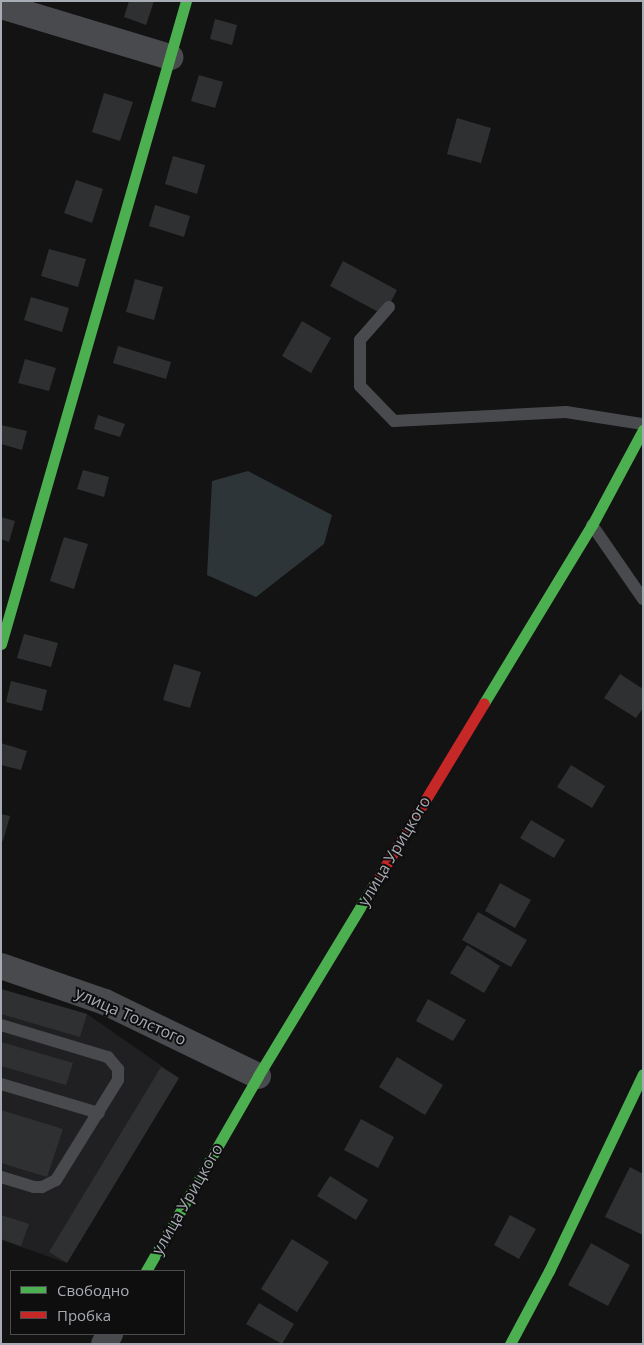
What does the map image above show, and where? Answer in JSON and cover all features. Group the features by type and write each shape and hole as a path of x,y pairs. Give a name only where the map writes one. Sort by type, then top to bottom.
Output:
{"street":[{"path":"1,644 186,1"},
{"path":"1,6 170,57"},
{"name":"улица Урицкого","path":"147,1270 258,1076 592,525 643,430"},
{"name":"улица Толстого","path":"1,966 104,1002 258,1076"},
{"path":"510,1344 549,1271 643,1074"}],"lane":[{"path":"389,307 360,340 360,386 394,421 566,412 643,424"},
{"path":"592,525 643,600"},
{"path":"1,1026 108,1057 118,1069 118,1080 56,1180 50,1185 34,1187 1,1177"},
{"path":"1,1084 99,1113"}],"shaded area":[{"path":"248,471 332,515 324,544 256,597 207,575 212,481"},
{"path":"1,989 87,1014 179,1078 67,1263 1,1240"}],"building":[{"path":"129,1 154,1 146,25 124,17"},
{"path":"215,19 237,25 232,45 210,39"},
{"path":"199,75 223,82 215,108 191,101"},
{"path":"104,93 133,102 120,141 92,132"},
{"path":"457,118 491,128 481,163 447,154"},
{"path":"173,156 205,165 197,194 165,184"},
{"path":"76,180 103,189 92,223 64,213"},
{"path":"155,205 190,216 184,237 149,226"},
{"path":"49,249 86,259 78,287 41,276"},
{"path":"343,261 397,290 384,315 330,286"},
{"path":"135,279 163,287 154,320 126,312"},
{"path":"31,297 69,308 62,332 24,320"},
{"path":"302,321 331,338 311,373 282,356"},
{"path":"118,346 171,362 166,379 113,363"},
{"path":"25,359 56,368 49,391 18,383"},
{"path":"98,415 125,424 120,437 94,429"},
{"path":"1,425 27,431 22,450 1,444"},
{"path":"83,470 109,477 104,497 77,489"},
{"path":"1,517 15,521 9,542 1,539"},
{"path":"64,537 88,544 74,589 50,581"},
{"path":"24,634 58,643 51,667 17,658"},
{"path":"174,664 201,672 190,708 163,700"},
{"path":"620,674 643,689 643,708 636,718 604,698"},
{"path":"11,681 47,690 42,711 6,702"},
{"path":"1,743 27,751 21,770 1,765"},
{"path":"571,765 605,786 592,808 557,787"},
{"path":"1,814 10,816 3,841 1,840"},
{"path":"531,820 565,840 554,858 520,838"},
{"path":"500,883 531,900 515,928 485,911"},
{"path":"478,912 527,940 511,967 462,940"},
{"path":"467,945 500,966 484,993 450,973"},
{"path":"1,989 87,1014 80,1037 1,1014"},
{"path":"428,999 466,1020 453,1041 416,1021"},
{"path":"1,1042 73,1063 66,1085 1,1066"},
{"path":"397,1057 443,1085 425,1115 379,1087"},
{"path":"161,1067 179,1078 67,1263 49,1252"},
{"path":"1,1110 63,1129 47,1177 1,1163"},
{"path":"361,1119 394,1137 378,1168 344,1150"},
{"path":"630,1167 643,1174 643,1235 605,1217"},
{"path":"330,1176 368,1200 356,1220 317,1196"},
{"path":"1,1215 29,1224 21,1246 1,1239"},
{"path":"510,1215 536,1229 519,1259 494,1245"},
{"path":"292,1239 329,1262 297,1312 261,1289"},
{"path":"591,1243 630,1265 608,1306 568,1285"},
{"path":"259,1303 294,1324 282,1344 246,1324"}],"traffic: fast":[{"path":"1,644 186,1"},
{"path":"484,703 592,525 643,430"},
{"path":"147,1270 258,1076 375,883"},
{"path":"510,1344 549,1271 643,1074"}],"traffic: jam":[{"path":"375,883 484,703"}]}
